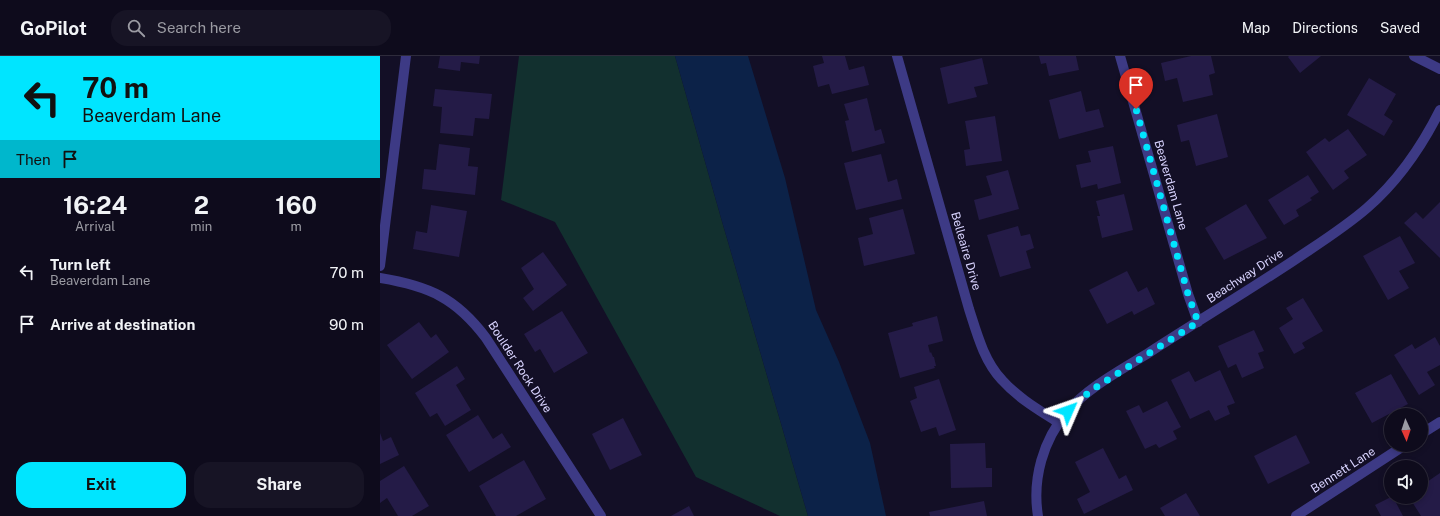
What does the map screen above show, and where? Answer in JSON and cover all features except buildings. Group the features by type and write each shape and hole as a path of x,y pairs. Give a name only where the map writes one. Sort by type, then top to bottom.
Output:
{"street":[{"path":"380,266 406,56"},
{"name":"Belleaire Drive","path":"897,56 969,310 981,345 993,369 1010,388 1030,404 1059,422"},
{"name":"Beaverdam Lane","path":"1120,56 1188,294 1198,322"},
{"path":"1414,56 1440,69"},
{"name":"Beachway Drive","path":"1038,516 1037,489 1039,472 1047,444 1059,422 1076,402 1322,242 1366,209 1380,196 1406,166 1427,134 1440,110"},
{"name":"Boulder Rock Drive","path":"380,278 403,282 431,291 453,304 476,324 601,516"},
{"path":"1428,430 1440,422"},
{"name":"Bennett Lane","path":"1296,516 1394,452"}],"green space":[{"path":"519,56 675,56 808,516 780,516 696,477 555,222 501,200"}],"water":[{"path":"675,56 748,56 785,178 816,310 839,362 870,443 886,516 808,516"}],"route":[{"path":"1068,411 1076,402 1098,386 1198,322 1188,294 1136,109"}]}
